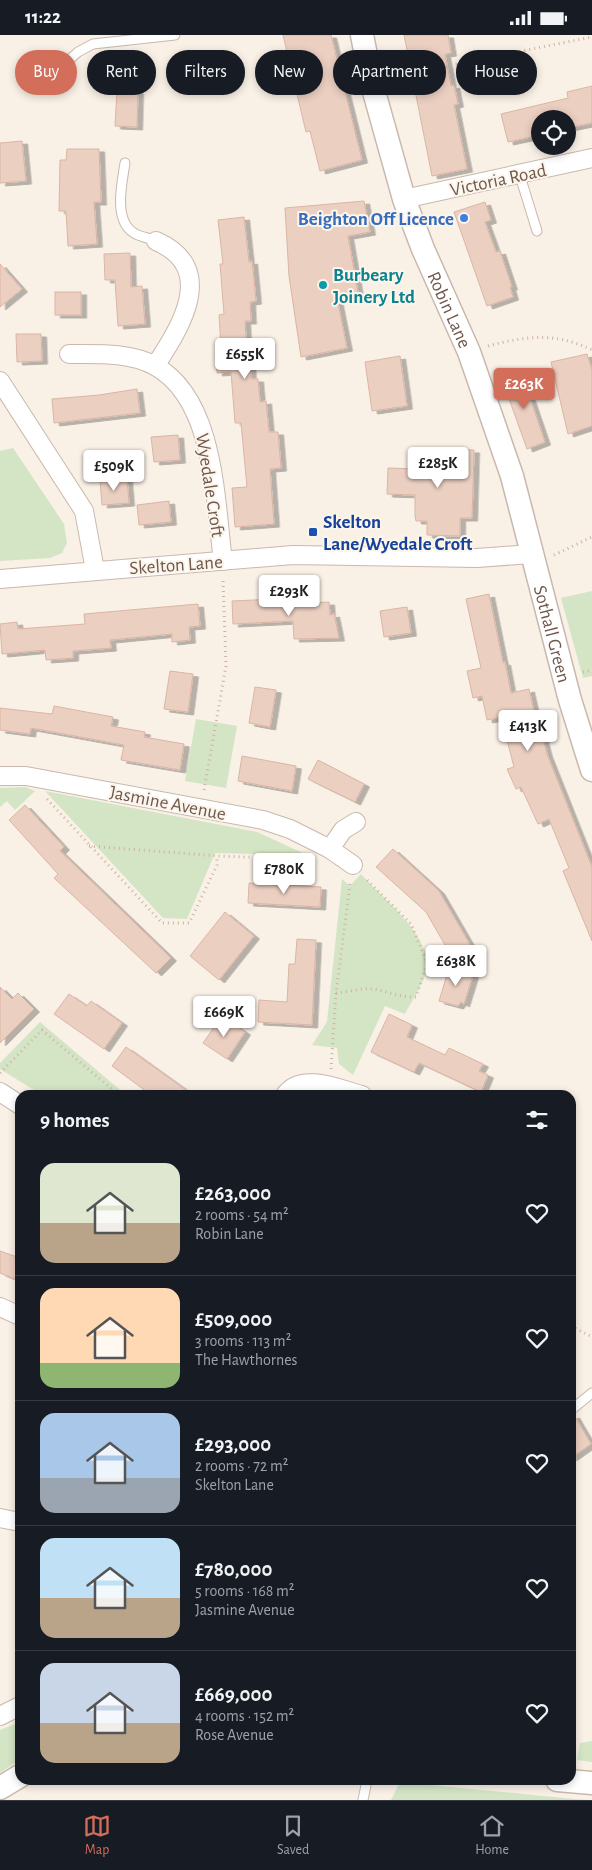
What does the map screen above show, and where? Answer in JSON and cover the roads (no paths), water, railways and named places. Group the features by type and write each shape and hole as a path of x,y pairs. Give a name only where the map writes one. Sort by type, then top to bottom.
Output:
{"street":[{"name":"Robin Lane","path":"362,35 371,81 404,199 423,249 468,352 512,476 534,559"},
{"name":"Victoria Road","path":"404,199 592,158"},
{"path":"155,366 177,332 184,316 190,285 184,261 170,247 156,241"},
{"name":"Wyedale Croft","path":"69,354 124,356 155,366 178,384 193,404 204,432 223,561"},
{"path":"0,381 84,511 95,570"},
{"name":"Skelton Lane","path":"0,579 293,555 534,559"},
{"name":"Sothall Green","path":"534,559 570,700 592,770"},
{"name":"Jasmine Avenue","path":"0,776 26,776 263,820 290,829 330,849 352,865"},
{"path":"330,849 343,831 356,822"},
{"path":"292,1090 300,1084 318,1083 342,1090"},
{"path":"0,1091 15,1102"},
{"path":"0,1307 15,1314"},
{"path":"0,1518 15,1521"},
{"path":"0,1716 15,1708"},
{"path":"0,1788 15,1779"},
{"path":"576,1782 592,1783"}],"lane":[{"path":"77,52 94,44 175,35"},
{"path":"125,163 121,208 126,225 135,234 156,241"},
{"path":"520,175 536,231"},
{"path":"576,1406 592,1393"},
{"path":"363,1800 366,1785"}],"place":[{"name":"Beighton Off Licence","path":"464,218"},
{"name":"Burbeary Joinery Ltd","path":"323,285"},
{"name":"Skelton Lane/Wyedale Croft","path":"313,532"}]}
